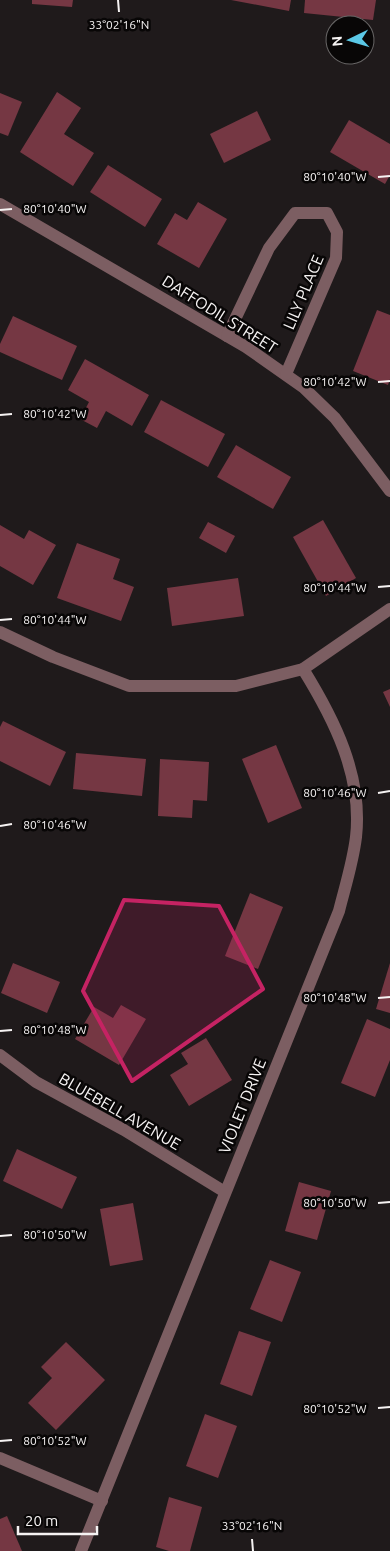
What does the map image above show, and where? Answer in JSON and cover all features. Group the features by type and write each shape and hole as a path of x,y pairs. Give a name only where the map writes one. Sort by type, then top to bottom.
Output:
{"street":[{"name":"DAFFODIL STREET","path":"0,204 227,336 286,374 303,387 334,418 390,491"},
{"name":"LILY PLACE","path":"227,336 269,248 295,213 327,213 337,232 336,258 286,374"},
{"path":"0,632 53,657 129,686 236,686 303,669 390,609"},
{"name":"VIOLET DRIVE","path":"81,1551 339,911 356,836 356,794 346,753 323,701 303,669"},
{"name":"BLUEBELL AVENUE","path":"0,1055 36,1082 124,1130 225,1192"},
{"path":"0,1458 102,1501"}],"highlighted area":[{"path":"124,900 219,906 263,989 132,1081 83,991"}],"building":[{"path":"32,0 73,0 72,7 32,4"},
{"path":"231,0 291,0 289,11"},
{"path":"305,0 376,0 374,15 325,15 304,13"},
{"path":"57,92 81,108 64,134 94,153 73,186 20,152"},
{"path":"0,93 22,102 8,136 0,133"},
{"path":"257,111 271,140 224,163 210,134"},
{"path":"349,120 390,144 390,175 385,184 330,152"},
{"path":"108,165 162,199 145,227 90,192"},
{"path":"198,202 227,219 199,268 157,244 175,213 187,220"},
{"path":"377,310 390,315 390,379 388,385 353,371"},
{"path":"13,316 77,346 62,380 0,352 0,344"},
{"path":"85,359 149,395 132,426 106,411 97,428 80,419 89,402 68,390"},
{"path":"161,400 225,434 208,467 144,432"},
{"path":"236,445 291,477 273,509 217,477"},
{"path":"323,520 356,578 326,596 293,537"},
{"path":"208,522 235,536 226,553 199,538"},
{"path":"0,525 24,539 29,530 56,545 33,585 0,566"},
{"path":"77,543 120,559 113,579 134,587 121,621 57,598"},
{"path":"238,578 244,616 172,626 167,588"},
{"path":"390,689 390,707 383,692"},
{"path":"3,721 66,752 50,786 0,761 0,727"},
{"path":"276,745 302,808 268,823 242,759"},
{"path":"76,753 146,759 142,796 73,789"},
{"path":"160,759 209,762 207,801 193,800 192,818 158,816"},
{"path":"250,893 283,907 258,969 225,956"},
{"path":"13,963 60,982 47,1013 1,993"},
{"path":"390,963 390,1013 376,1009"},
{"path":"121,1005 146,1019 119,1065 75,1039 94,1007 113,1018"},
{"path":"367,1019 390,1029 390,1060 375,1097 341,1083"},
{"path":"206,1038 232,1080 189,1106 170,1075 188,1064 181,1053"},
{"path":"17,1149 77,1177 62,1209 3,1181"},
{"path":"299,1182 331,1191 317,1240 285,1231"},
{"path":"133,1203 143,1260 110,1266 100,1209"},
{"path":"270,1260 301,1272 282,1322 250,1309"},
{"path":"239,1331 271,1342 252,1396 220,1384"},
{"path":"66,1342 105,1380 56,1430 28,1403 52,1378 41,1367"},
{"path":"205,1414 237,1426 218,1478 186,1466"},
{"path":"169,1497 202,1507 190,1551 169,1551 156,1547"},
{"path":"7,1516 22,1551 0,1551 0,1519"}]}
